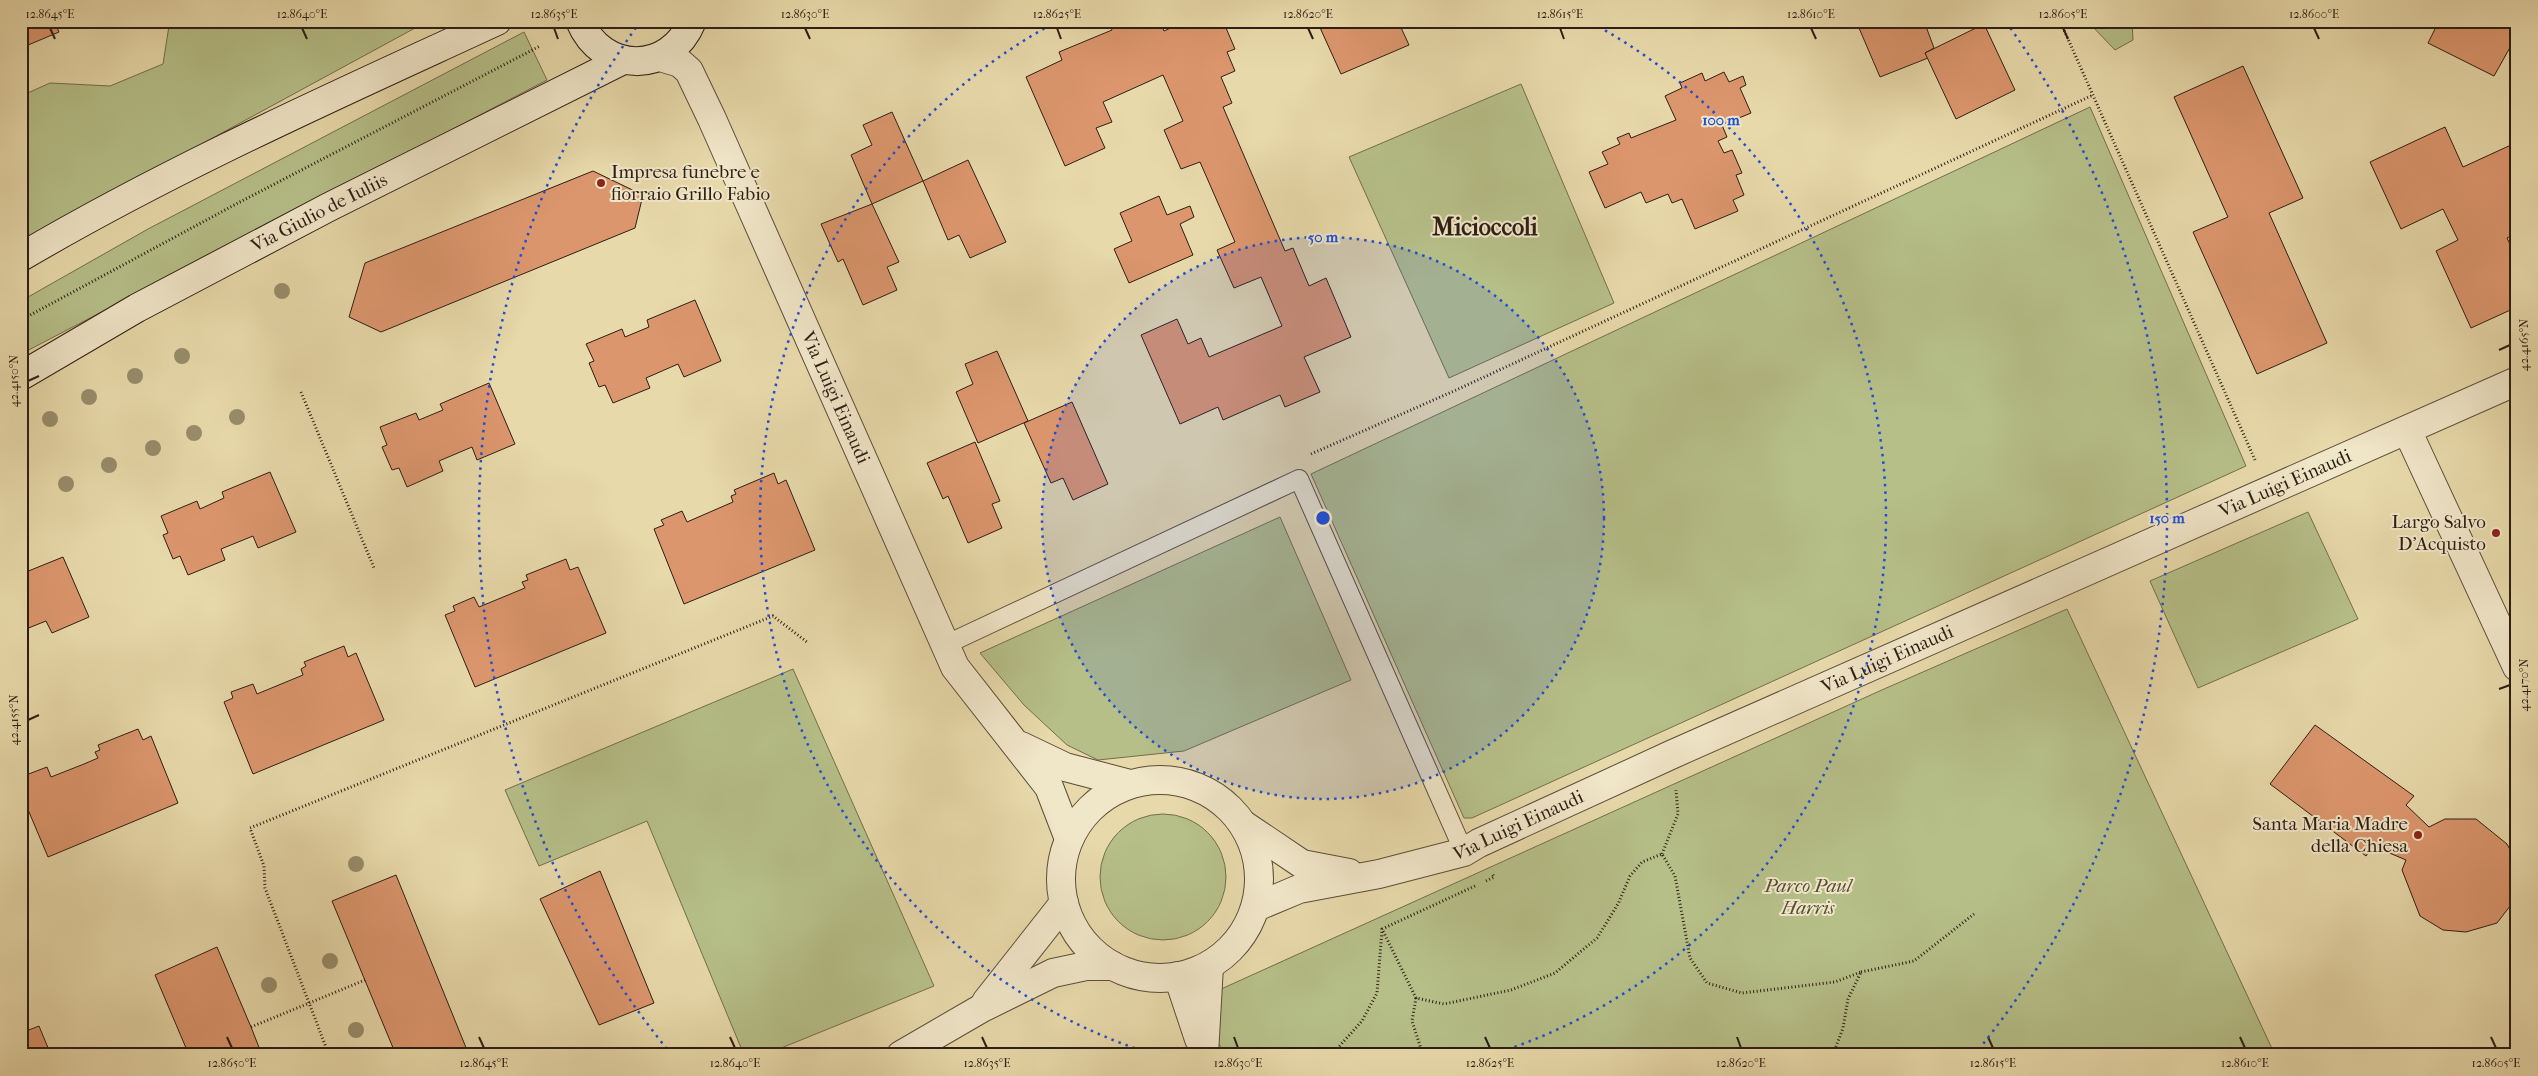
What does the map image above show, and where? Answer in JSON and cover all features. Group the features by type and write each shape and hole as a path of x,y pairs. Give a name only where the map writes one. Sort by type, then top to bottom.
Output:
{"street":[{"path":"21,256 76,224 270,126 498,21"},
{"name":"Via Giulio de Iuliis","path":"580,21 590,40 605,53 623,60 642,62 660,57 674,48 684,37 693,22"},
{"name":"Via Luigi Einaudi","path":"660,57 680,63 689,71 712,118 955,667 973,693 1049,787 1069,839"},
{"name":"Via Giulio de Iuliis","path":"21,376 162,294 329,207 623,60"},
{"name":"Via Luigi Einaudi","path":"1256,907 1299,889 1365,876 1472,847 1673,754 2517,381"},
{"path":"2407,430 2511,639 2517,667"},
{"name":"Via Luigi Einaudi","path":"1015,743 1065,767 1130,784"},
{"path":"1152,780 1173,780 1194,785 1214,794 1230,808 1244,825 1254,844 1259,865 1260,886 1256,907 1238,941 1209,966 1178,976 1155,978 1134,974 1113,966 1096,954 1082,940 1071,923 1064,903 1062,874 1063,860 1069,839 1080,821 1094,805 1111,793 1130,784 1152,780"},
{"name":"Via Luigi Einaudi","path":"1244,825 1302,864 1365,876"},
{"path":"982,1008 1064,903"},
{"path":"901,1055 982,1008 1053,973 1086,966 1113,966"},
{"path":"1204,1054 1209,966"},
{"path":"1178,976 1204,1054"}],"lane":[{"path":"944,645 1299,479 1472,847"}],"path":[{"path":"2060,21 2268,491"},
{"path":"21,320 238,203 540,46"},
{"path":"1299,479 1299,464 1308,455 1454,391 2092,96"},
{"path":"301,392 374,568"},
{"path":"330,1055 265,888 264,866 250,828 772,616 807,642"},
{"path":"1416,998 1444,1004 1511,990 1555,972 1597,938 1618,904 1630,876 1642,862 1662,854 1678,814 1673,754"},
{"path":"1382,929 1494,877 1472,847"},
{"path":"1662,854 1675,876 1690,958 1707,983 1742,993 1836,982 1861,972 1914,961 1974,914"},
{"path":"1382,929 1416,998 1412,1021 1423,1055"},
{"path":"1335,1055 1335,1051 1362,1020 1376,994 1382,929"},
{"path":"1833,1055 1843,1028 1848,999 1861,972"},
{"path":"250,1027 365,980"}],"green space":[{"path":"180,21 428,21 21,242 21,96 50,83 110,86 163,64 169,26"},
{"path":"2090,21 2132,21 2133,40 2115,50 2093,27"},
{"path":"524,32 547,80 21,354 21,301 148,229"},
{"path":"1521,84 1614,303 1449,378 1349,157"},
{"path":"2090,107 2246,466 1472,818 1464,818 1311,474"},
{"path":"2308,512 2358,619 2198,688 2150,581"},
{"path":"1280,517 1351,680 1184,751 1098,760 1067,745 1024,705 980,653"},
{"name":"Parco Paul Harris","path":"2067,609 2275,1055 1224,1055 1199,999 1884,689"},
{"path":"793,669 934,986 764,1055 744,1055 647,821 539,866 505,790"},
{"path":"1163,814 1187,819 1208,832 1221,853 1226,877 1221,901 1208,922 1187,935 1163,940 1139,935 1118,922 1105,901 1100,877 1105,853 1118,832 1139,819"}],"building":[{"path":"21,21 54,21 59,32 21,48"},
{"path":"1108,21 1160,21 1164,31 1186,21 1223,21 1235,49 1227,52 1235,71 1221,77 1232,103 1223,107 1285,251 1293,248 1309,286 1326,278 1351,337 1304,357 1320,392 1285,407 1280,395 1223,420 1218,407 1180,424 1141,335 1177,319 1188,344 1201,338 1209,357 1282,326 1261,277 1234,288 1217,250 1235,242 1200,162 1181,169 1164,130 1183,121 1163,75 1103,102 1112,122 1096,128 1105,148 1065,166 1026,77 1062,60 1059,52 1112,30"},
{"path":"1317,21 1398,21 1409,45 1341,74"},
{"path":"1856,21 1924,21 1934,48 1925,53 1928,58 1880,77"},
{"path":"2439,21 2517,21 2517,35 2494,76 2428,43"},
{"path":"1984,24 2015,90 1956,119 1925,53"},
{"path":"2243,66 2303,198 2269,213 2327,343 2257,374 2193,232 2228,217 2174,97"},
{"path":"1724,72 1729,82 1743,76 1746,85 1740,88 1751,113 1722,125 1727,137 1718,141 1724,153 1732,150 1742,173 1736,175 1744,195 1733,200 1738,211 1695,229 1682,199 1672,203 1668,194 1646,203 1641,192 1605,208 1589,172 1608,164 1602,152 1620,144 1617,138 1629,133 1631,138 1676,120 1665,96 1682,88 1680,83 1702,73 1705,81"},
{"path":"892,112 923,181 872,204 851,155 872,145 863,125"},
{"path":"2445,127 2463,167 2511,145 2517,157 2517,233 2507,238 2517,259 2517,307 2471,328 2436,251 2458,240 2443,209 2401,229 2370,162"},
{"path":"968,160 1006,242 970,258 959,235 948,240 923,181"},
{"path":"593,171 643,195 635,228 381,332 349,317 365,263"},
{"path":"1159,196 1167,215 1190,206 1194,217 1180,224 1193,255 1129,283 1114,249 1132,241 1120,213"},
{"path":"872,204 899,262 887,267 897,290 863,305 843,259 838,262 821,224"},
{"path":"695,300 721,361 684,377 678,364 646,378 650,388 613,403 605,385 599,387 589,363 594,361 586,344 622,329 625,337 649,327 647,320"},
{"path":"997,351 1028,421 978,443 956,392 973,384 965,364"},
{"path":"489,383 515,444 477,460 472,447 439,461 443,471 407,487 399,468 392,470 382,447 387,445 380,427 416,413 419,420 443,410 440,404"},
{"path":"1072,402 1108,484 1073,500 1063,478 1051,483 1024,423"},
{"path":"975,442 1000,501 992,504 1002,528 968,543 948,496 943,499 927,463"},
{"path":"270,472 296,532 258,548 253,536 221,549 225,560 188,575 180,556 173,559 163,535 168,533 161,516 197,501 200,509 224,498 222,492"},
{"path":"774,473 778,484 786,480 815,550 684,604 654,529 664,525 661,520 682,511 687,522 733,502 731,496 736,494 734,490"},
{"path":"63,557 89,617 52,633 46,621 21,631 21,574"},
{"path":"566,559 570,570 578,567 606,633 475,687 445,615 455,611 453,606 474,597 479,607 525,588 522,582 528,580 526,575"},
{"path":"344,646 348,657 356,653 384,720 253,774 224,702 233,698 231,692 253,684 257,694 303,675 301,669 306,666 304,662"},
{"name":"Santa Maria Madre della Chiesa","path":"2315,725 2414,796 2406,805 2429,827 2445,819 2476,819 2507,844 2517,863 2517,897 2497,923 2466,932 2443,930 2420,916 2402,870 2406,860 2373,846 2366,856 2270,784"},
{"path":"138,729 143,740 151,736 178,803 48,857 21,793 21,784 28,781 26,775 47,767 51,777 84,764 98,758 95,752 100,750 98,745"},
{"path":"600,871 654,1003 599,1025 540,899"},
{"path":"396,875 469,1055 396,1055 332,901"},
{"path":"217,947 262,1055 189,1055 155,975"},
{"path":"39,1026 51,1055 21,1055 21,1033"}],"place":[{"name":"Impresa funebre e fiorraio Grillo Fabio","path":"601,183"},
{"name":"Largo Salvo D'Acquisto","path":"2496,533"},
{"name":"Santa Maria Madre della Chiesa","path":"2418,835"}],"district":[{"name":"Micioccoli","path":"1485,227"}]}
